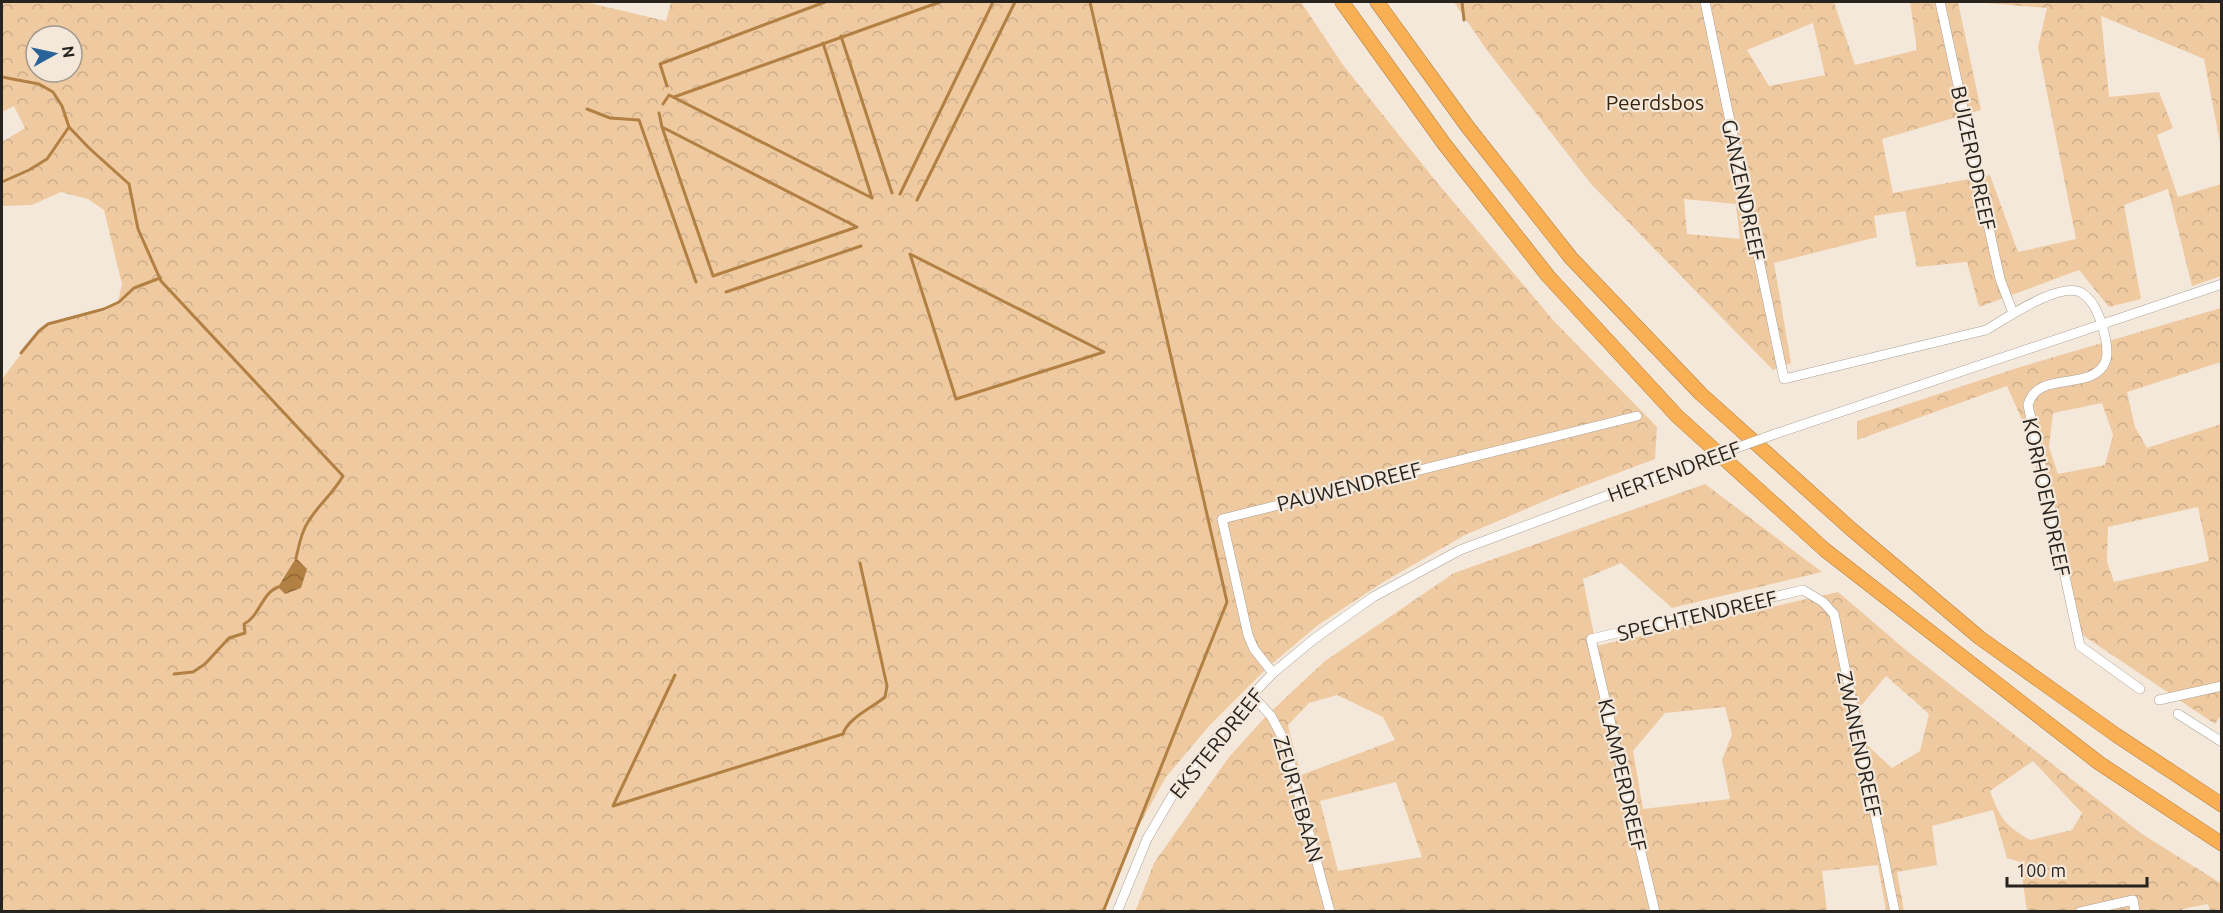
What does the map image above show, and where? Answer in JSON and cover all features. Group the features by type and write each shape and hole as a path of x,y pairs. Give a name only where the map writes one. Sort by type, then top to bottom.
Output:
{"highway":[{"path":"1342,2 1445,145 1548,276 1677,416 1824,550 2099,763 2222,844"},
{"path":"1377,2 1467,126 1571,258 1701,394 1851,529 1980,638 2116,735 2222,805"}],"street":[{"name":"GANZENDREEF","path":"1705,2 1784,379 1986,330 2013,313"},
{"name":"BUIZERDDREEF","path":"1940,2 2000,279 2013,313"},
{"name":"HERTENDREEF","path":"1273,673 1314,639 1373,597 1460,550 1775,434 2222,284"},
{"path":"2013,313 2056,292 2066,290 2080,292 2093,303 2102,324"},
{"name":"KORHOENDREEF","path":"2102,324 2107,359 2099,372 2088,377 2038,389 2032,395 2028,405 2080,646 2140,689"},
{"name":"PAUWENDREEF","path":"1273,673 1254,650 1248,635 1222,519 1637,416"},
{"name":"SPECHTENDREEF","path":"1591,639 1803,590"},
{"name":"ZWANENDREEF","path":"1803,590 1823,602 1834,614 1895,912"},
{"name":"KLAMPERDREEF","path":"1591,639 1655,912"},
{"name":"EKSTERDREEF","path":"1117,912 1147,838 1182,779 1273,673"},
{"path":"2159,700 2222,686"},
{"name":"ZEURTEBAAN","path":"1252,695 1271,716 1285,742 1330,912"},
{"path":"2178,714 2222,742"},
{"path":"2080,912 2133,900 2135,912"}],"green space":[{"path":"2,2 585,2 666,21 671,2 1301,2 1343,65 1435,180 1553,320 1657,427 1655,459 1554,497 1465,535 1385,581 1318,625 1266,669 1209,726 1166,777 1136,831 1104,911 2,911 2,379 39,330 65,319 105,311 118,302 122,284 104,210 88,199 61,192 32,205 2,206 2,142 25,128 14,106 2,112"},
{"name":"Peerdsbos","path":"1454,2 1834,2 1855,65 1917,50 1910,2 1958,2 1981,110 1882,139 1893,193 1990,175 2018,252 2076,239 2038,47 2047,8 1972,2 2221,2 2221,148 2204,59 2101,16 2109,97 2159,92 2173,128 2157,135 2178,197 2221,184 2221,276 2192,286 2168,189 2124,205 2141,299 2109,307 2079,270 1979,307 1967,262 1917,267 1905,211 1874,216 1877,237 1774,263 1791,363 1773,370 1591,184 1486,49","holes":["1813,23 1825,75 1769,86 1747,50","1684,199 1736,204 1740,239 1687,234"]},
{"path":"2221,308 2221,362 2127,392 2135,427 2147,448 2221,424 2222,536 2219,537 2222,545 2222,713 2215,724 2075,630 2035,449 2007,386 1857,440 1857,421 2020,367","holes":["2102,403 2113,435 2105,465 2058,474 2049,447 2053,413","2198,507 2209,561 2114,582 2107,562 2108,527"]},
{"path":"1705,484 1822,572 1672,608 1621,563 1583,579 1596,646 1838,592 1907,651 2142,834 2222,884 2221,911 2210,911 2208,904 2182,909 2182,912 2027,911 2020,862 2007,858 1993,810 1932,826 1937,865 1897,872 1904,911 1886,911 1878,865 1822,871 1827,911 1135,912 1154,863 1229,757 1268,714 1325,661 1454,573","holes":["1886,676 1929,714 1920,751 1892,768 1867,745 1860,707","1337,695 1383,717 1395,740 1301,775 1288,725 1309,703","1725,707 1732,734 1722,760 1730,799 1643,809 1633,751 1665,713","2033,761 2082,813 2072,830 2030,840 2014,830 2004,820 1990,791","1396,782 1422,857 1338,871 1320,801"]}],"water":[{"path":"296,558 307,569 301,588 285,594 278,587"}],"waterway":[{"path":"667,86 660,64 825,2"},
{"path":"674,97 940,2"},
{"path":"900,194 993,2"},
{"path":"917,200 1015,2"},
{"path":"1090,2 1227,602 1103,912"},
{"path":"1462,2 1464,20"},
{"path":"841,36 892,193"},
{"path":"663,104 669,95 872,198 823,43"},
{"path":"2,77 39,84 53,92 62,106 69,127 129,184 138,229 161,281 343,476 306,526 300,539 296,558"},
{"path":"587,109 610,118 639,120 696,282"},
{"path":"659,113 662,127 713,276 857,227 662,127"},
{"path":"2,182 47,159 69,127"},
{"path":"726,292 861,246"},
{"path":"910,254 1104,352 956,399 910,254"},
{"path":"21,353 39,331 48,324 104,309 119,302 134,288 160,278"},
{"path":"675,675 613,806 843,734 855,718 885,697 887,686 860,563"},
{"path":"174,674 193,672 205,664 229,638 245,633 244,624 254,616 272,590 278,587"}]}
